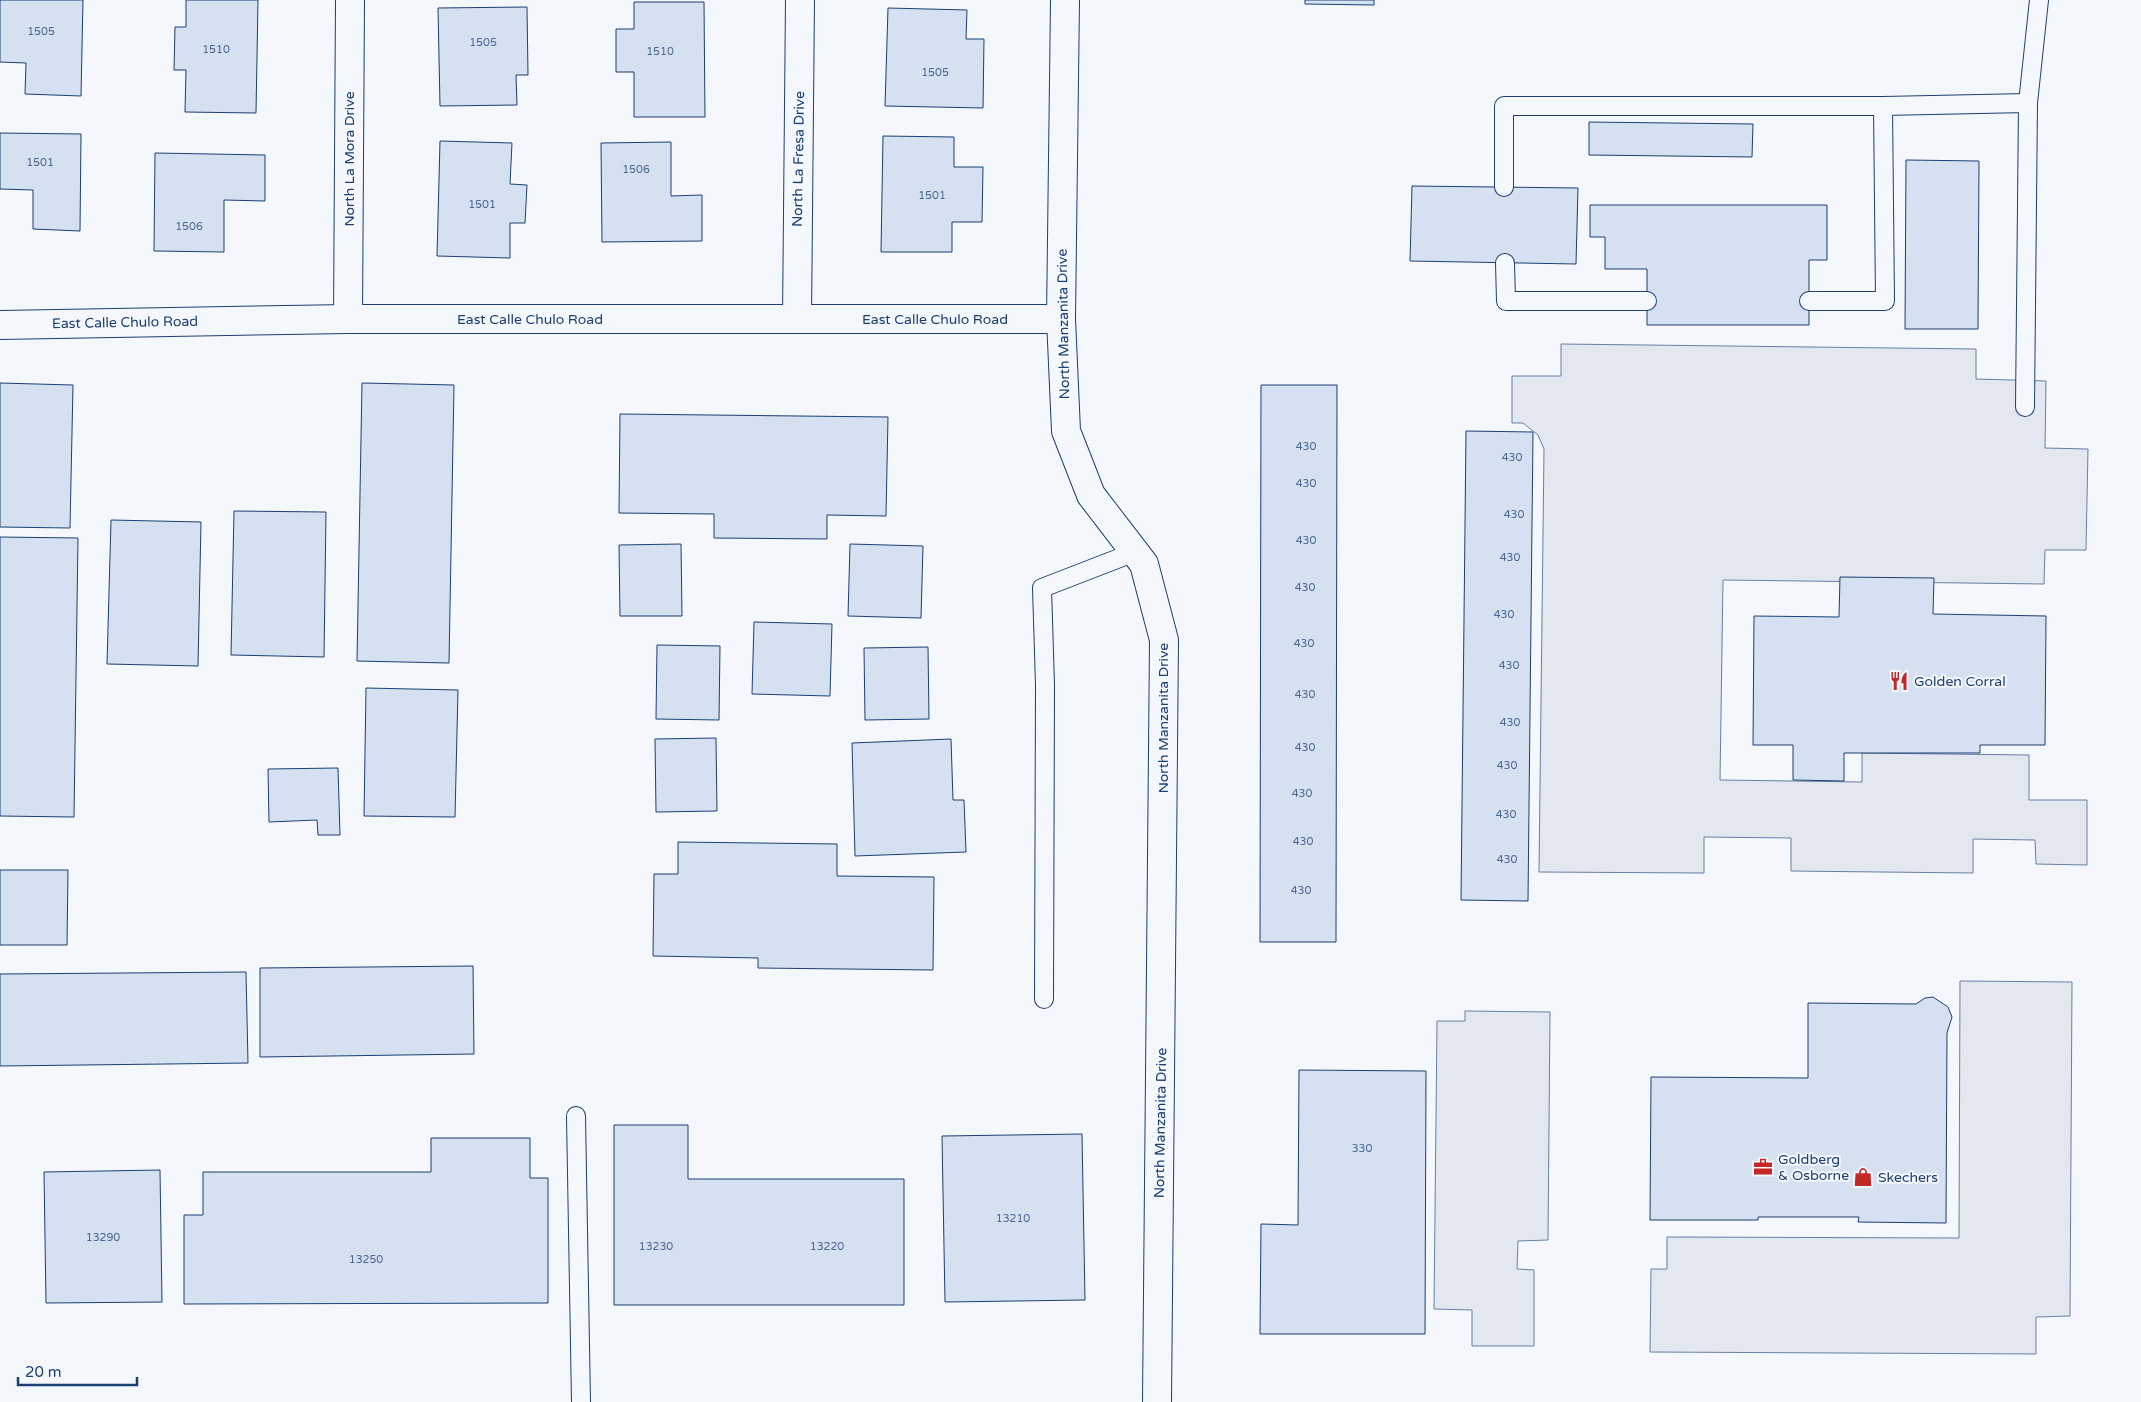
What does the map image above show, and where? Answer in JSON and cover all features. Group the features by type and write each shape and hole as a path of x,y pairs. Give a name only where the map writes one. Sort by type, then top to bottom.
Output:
{"street":[{"name":"North La Mora Drive","path":"348,319 350,0"},
{"name":"North La Fresa Drive","path":"797,319 800,0"},
{"name":"North Manzanita Drive","path":"1065,0 1061,319 1066,431 1091,495 1144,564 1164,640 1156,1402"},
{"name":"East Calle Chulo Road","path":"0,325 348,319 1061,319"}],"lane":[{"path":"2025,407 2028,103 2039,0"},
{"path":"1504,187 1504,106 1883,106 2028,103"},
{"path":"1810,301 1886,301 1883,106"},
{"path":"1505,263 1506,301 1647,301"},
{"path":"1044,1000 1045,685 1042,588 1135,552"},
{"path":"576,1116 581,1402"}],"shaded area":[{"path":"1561,344 1976,349 1976,379 2046,381 2045,448 2088,449 2086,550 2045,550 2044,584 1723,580 1720,780 1862,782 1862,753 2029,755 2029,800 2087,800 2087,865 2036,864 2035,840 1973,839 1973,873 1791,871 1791,838 1704,837 1704,873 1539,872 1544,449 1538,435 1523,423 1512,423 1512,376 1561,376"},
{"path":"1960,981 2072,982 2070,1316 2036,1317 2036,1354 1650,1352 1651,1269 1667,1269 1667,1237 1959,1238"},
{"path":"1465,1011 1550,1012 1548,1240 1518,1241 1517,1269 1534,1270 1534,1346 1472,1346 1472,1310 1434,1309 1437,1021 1465,1021"}],"building":[{"path":"0,0 83,0 81,96 25,94 26,63 0,62"},
{"path":"186,0 258,0 256,113 185,112 186,70 174,70 175,27 186,27"},
{"path":"1305,0 1374,0 1374,5 1305,4"},
{"path":"634,2 704,2 705,117 634,117 634,72 616,72 616,29 634,29"},
{"path":"527,7 528,75 516,75 517,105 440,106 438,8"},
{"path":"888,8 967,10 966,39 984,39 983,108 885,106"},
{"path":"1589,122 1753,124 1752,157 1589,155"},
{"path":"0,133 81,134 80,231 33,229 33,190 0,189"},
{"path":"883,136 954,137 954,167 983,167 982,222 952,222 952,252 881,252"},
{"path":"440,141 512,143 510,184 527,185 525,223 510,223 510,258 437,256"},
{"path":"671,142 671,196 702,195 702,241 602,242 601,143"},
{"path":"155,153 265,155 265,201 224,200 224,252 154,251"},
{"path":"1906,160 1979,161 1978,329 1905,329"},
{"path":"1412,186 1578,188 1576,264 1410,261"},
{"path":"1590,205 1827,205 1827,260 1809,260 1809,325 1647,325 1647,269 1605,269 1605,237 1590,237"},
{"path":"0,383 73,385 70,528 0,527"},
{"path":"362,383 454,385 449,663 357,661"},
{"path":"1261,385 1337,385 1336,942 1260,942"},
{"path":"620,414 888,417 886,516 827,515 827,539 714,538 714,514 619,513"},
{"path":"1466,431 1533,432 1528,901 1461,900"},
{"path":"234,511 326,512 324,657 231,655"},
{"path":"111,520 201,522 198,666 107,664"},
{"path":"0,537 78,538 74,817 0,816"},
{"path":"681,544 682,616 620,616 619,545"},
{"path":"850,544 923,546 921,618 848,616"},
{"name":"Golden Corral","path":"1840,577 1934,578 1933,614 2046,616 2045,745 1980,745 1980,753 1844,753 1844,781 1793,780 1793,745 1753,745 1754,616 1839,617"},
{"path":"754,622 832,624 830,696 752,694"},
{"path":"657,645 720,646 719,720 656,719"},
{"path":"928,647 929,719 865,720 864,648"},
{"path":"366,688 458,690 455,817 364,816"},
{"path":"716,738 717,811 656,812 655,739"},
{"path":"951,739 953,800 964,800 966,852 855,856 852,743"},
{"path":"338,768 340,835 318,835 317,820 269,822 268,769"},
{"path":"678,842 837,844 837,876 934,877 933,970 758,968 758,958 653,956 654,874 678,874"},
{"path":"0,870 68,870 67,945 0,945"},
{"path":"473,966 474,1054 260,1057 260,968"},
{"path":"246,972 248,1063 0,1066 0,974"},
{"path":"1933,997 1948,1007 1952,1017 1947,1033 1946,1223 1858,1222 1859,1217 1758,1217 1758,1220 1650,1220 1651,1077 1808,1078 1808,1003 1916,1004 1925,998"},
{"path":"1299,1070 1426,1071 1425,1334 1260,1334 1261,1224 1298,1225"},
{"path":"614,1125 688,1125 688,1179 904,1179 904,1305 614,1305"},
{"path":"1082,1134 1085,1300 945,1302 942,1136"},
{"path":"431,1138 530,1138 530,1178 548,1178 548,1303 184,1304 184,1215 203,1215 203,1172 431,1172"},
{"path":"160,1170 162,1302 46,1303 44,1172"}],"place":[{"name":"Golden Corral","path":"1899,681"},
{"name":"Goldberg & Osborne","path":"1763,1167"},
{"name":"Skechers","path":"1863,1177"}]}
